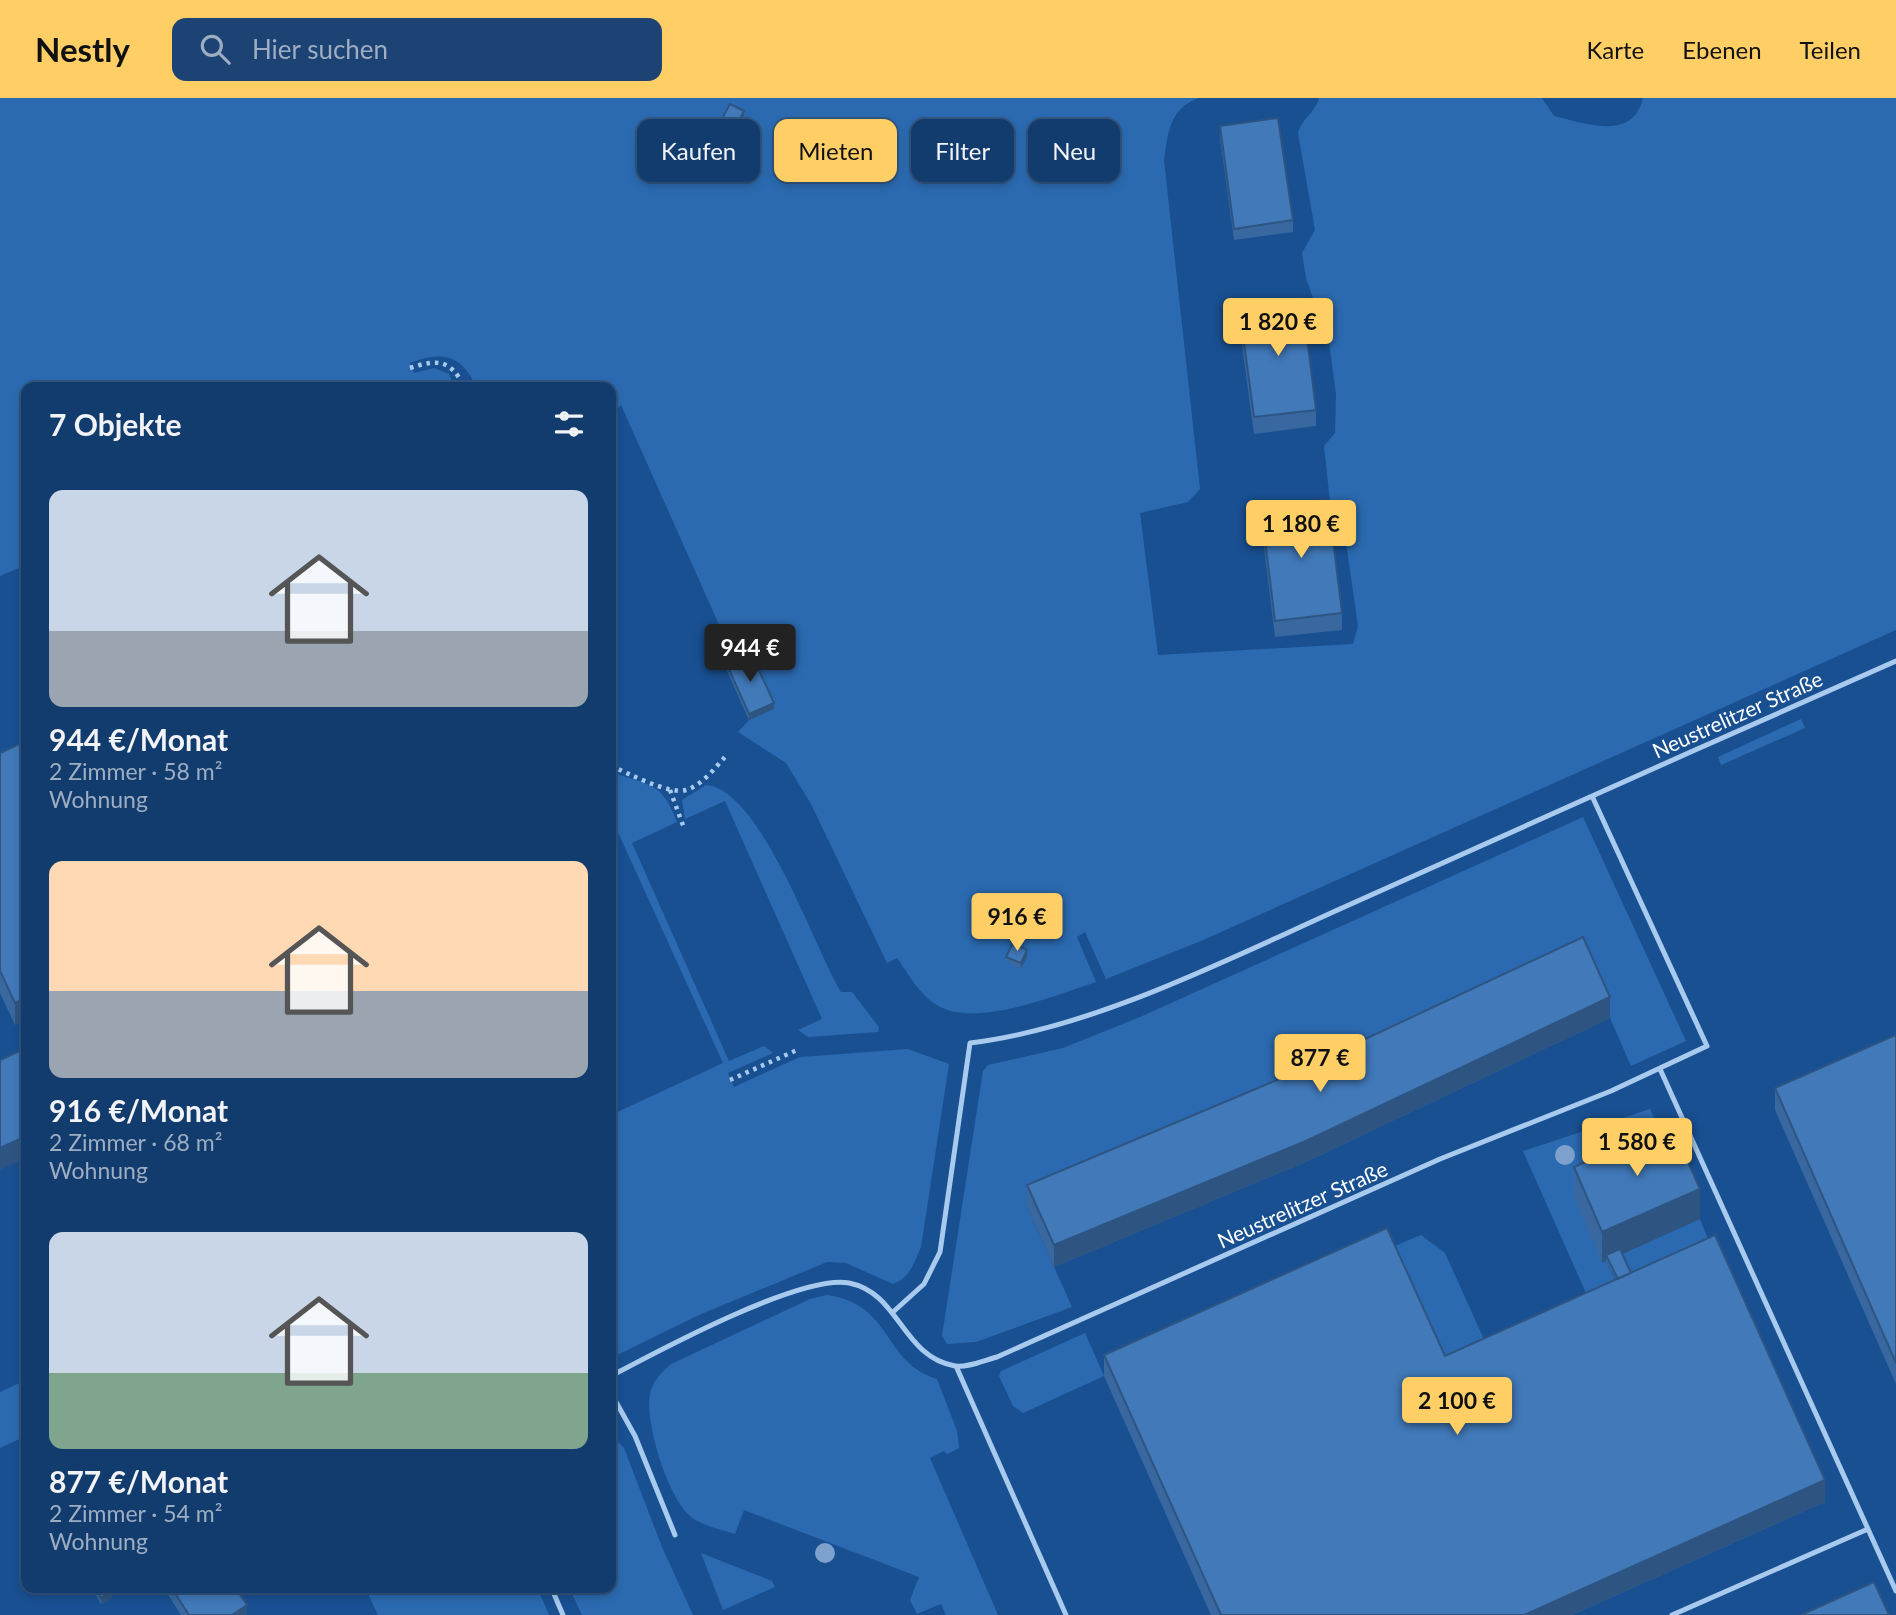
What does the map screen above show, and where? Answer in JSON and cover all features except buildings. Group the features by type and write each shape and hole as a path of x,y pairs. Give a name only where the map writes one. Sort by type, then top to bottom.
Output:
{"lane":[{"name":"Neustrelitzer Straße","path":"893,1312 924,1284 940,1252 970,1043 1012,1038 1110,1007 1248,950 1896,661"},
{"name":"Neustrelitzer Straße","path":"956,1366 997,1357 1440,1159 1660,1069 1707,1046 1592,796"},
{"path":"1660,1069 1896,1591"},
{"path":"616,1373 662,1349 806,1287 830,1282 848,1283 864,1288 893,1312 906,1335 918,1349 956,1366 1066,1615"},
{"path":"616,1402 635,1436 674,1535"},
{"path":"1672,1615 1868,1530"},
{"path":"554,1593 563,1615"}],"path":[{"path":"410,368 432,361 445,364 457,372 462,382"},
{"path":"616,768 670,789 686,790 706,778 725,757"},
{"path":"670,789 684,828"},
{"path":"730,1080 797,1050"}],"shaded area":[{"path":"0,98 1199,98 1189,102 1176,115 1169,132 1164,160 1200,489 1188,502 1140,513 1158,655 1353,644 1358,626 1342,515 1330,502 1324,446 1335,433 1336,394 1326,320 1316,307 1306,278 1302,253 1315,230 1298,133 1319,98 1542,98 1554,116 1606,126 1629,120 1638,112 1643,98 1896,98 1896,630 1201,941 1106,979 1085,932 1077,937 1096,982 1015,1008 971,1013 951,1011 935,1004 923,994 897,958 887,963 811,804 786,763 738,732 749,720 774,708 737,665 621,405 616,410 616,382 473,382 457,362 449,358 431,357 410,363 414,373 434,368 449,374 452,382 21,382 21,567 0,576"},
{"path":"1801,719 1805,728 1721,765 1718,757"},
{"path":"616,774 645,783 660,792 677,822 632,843 729,1061 764,1046 773,1053 728,1073 734,1087 800,1057 908,1049 949,1064 921,1247 904,1278 893,1284 846,1263 827,1262 699,1315 616,1356 616,1113 723,1063 616,828"},
{"path":"706,785 726,793 746,813 766,841 841,992 852,992 879,1027 878,1032 808,1037 798,1030 822,1019 725,801 685,819 682,800"},
{"path":"1583,817 1686,1041 1631,1066 1610,1018 1027,1207 1072,1307 976,1342 947,1344 942,1336 983,1071 988,1065 1063,1048 1140,1017"},
{"path":"1650,1109 1671,1154 1606,1261 1624,1298 1594,1311 1523,1151"},
{"path":"1700,1219 1715,1257 1637,1292 1620,1255"},
{"path":"1421,1235 1445,1253 1492,1357 1445,1378 1387,1249"},
{"path":"827,1295 848,1300 864,1310 876,1321 906,1360 919,1371 937,1379 957,1431 959,1448 930,1458 998,1615 946,1615 941,1604 917,1614 910,1600 919,1577 744,1510 735,1534 714,1528 694,1519 675,1496 660,1459 650,1419 651,1390 662,1372 671,1364 810,1299"},
{"path":"1085,1333 1104,1376 1023,1413 1013,1406 999,1376 1001,1371"},
{"path":"21,1382 21,1438 0,1448 0,1392"},
{"path":"616,1439 624,1448 662,1547 693,1615 582,1615 572,1593 616,1593"},
{"path":"701,1553 772,1581 775,1587 723,1610"},
{"path":"368,1593 540,1593 549,1615 378,1615"}]}
